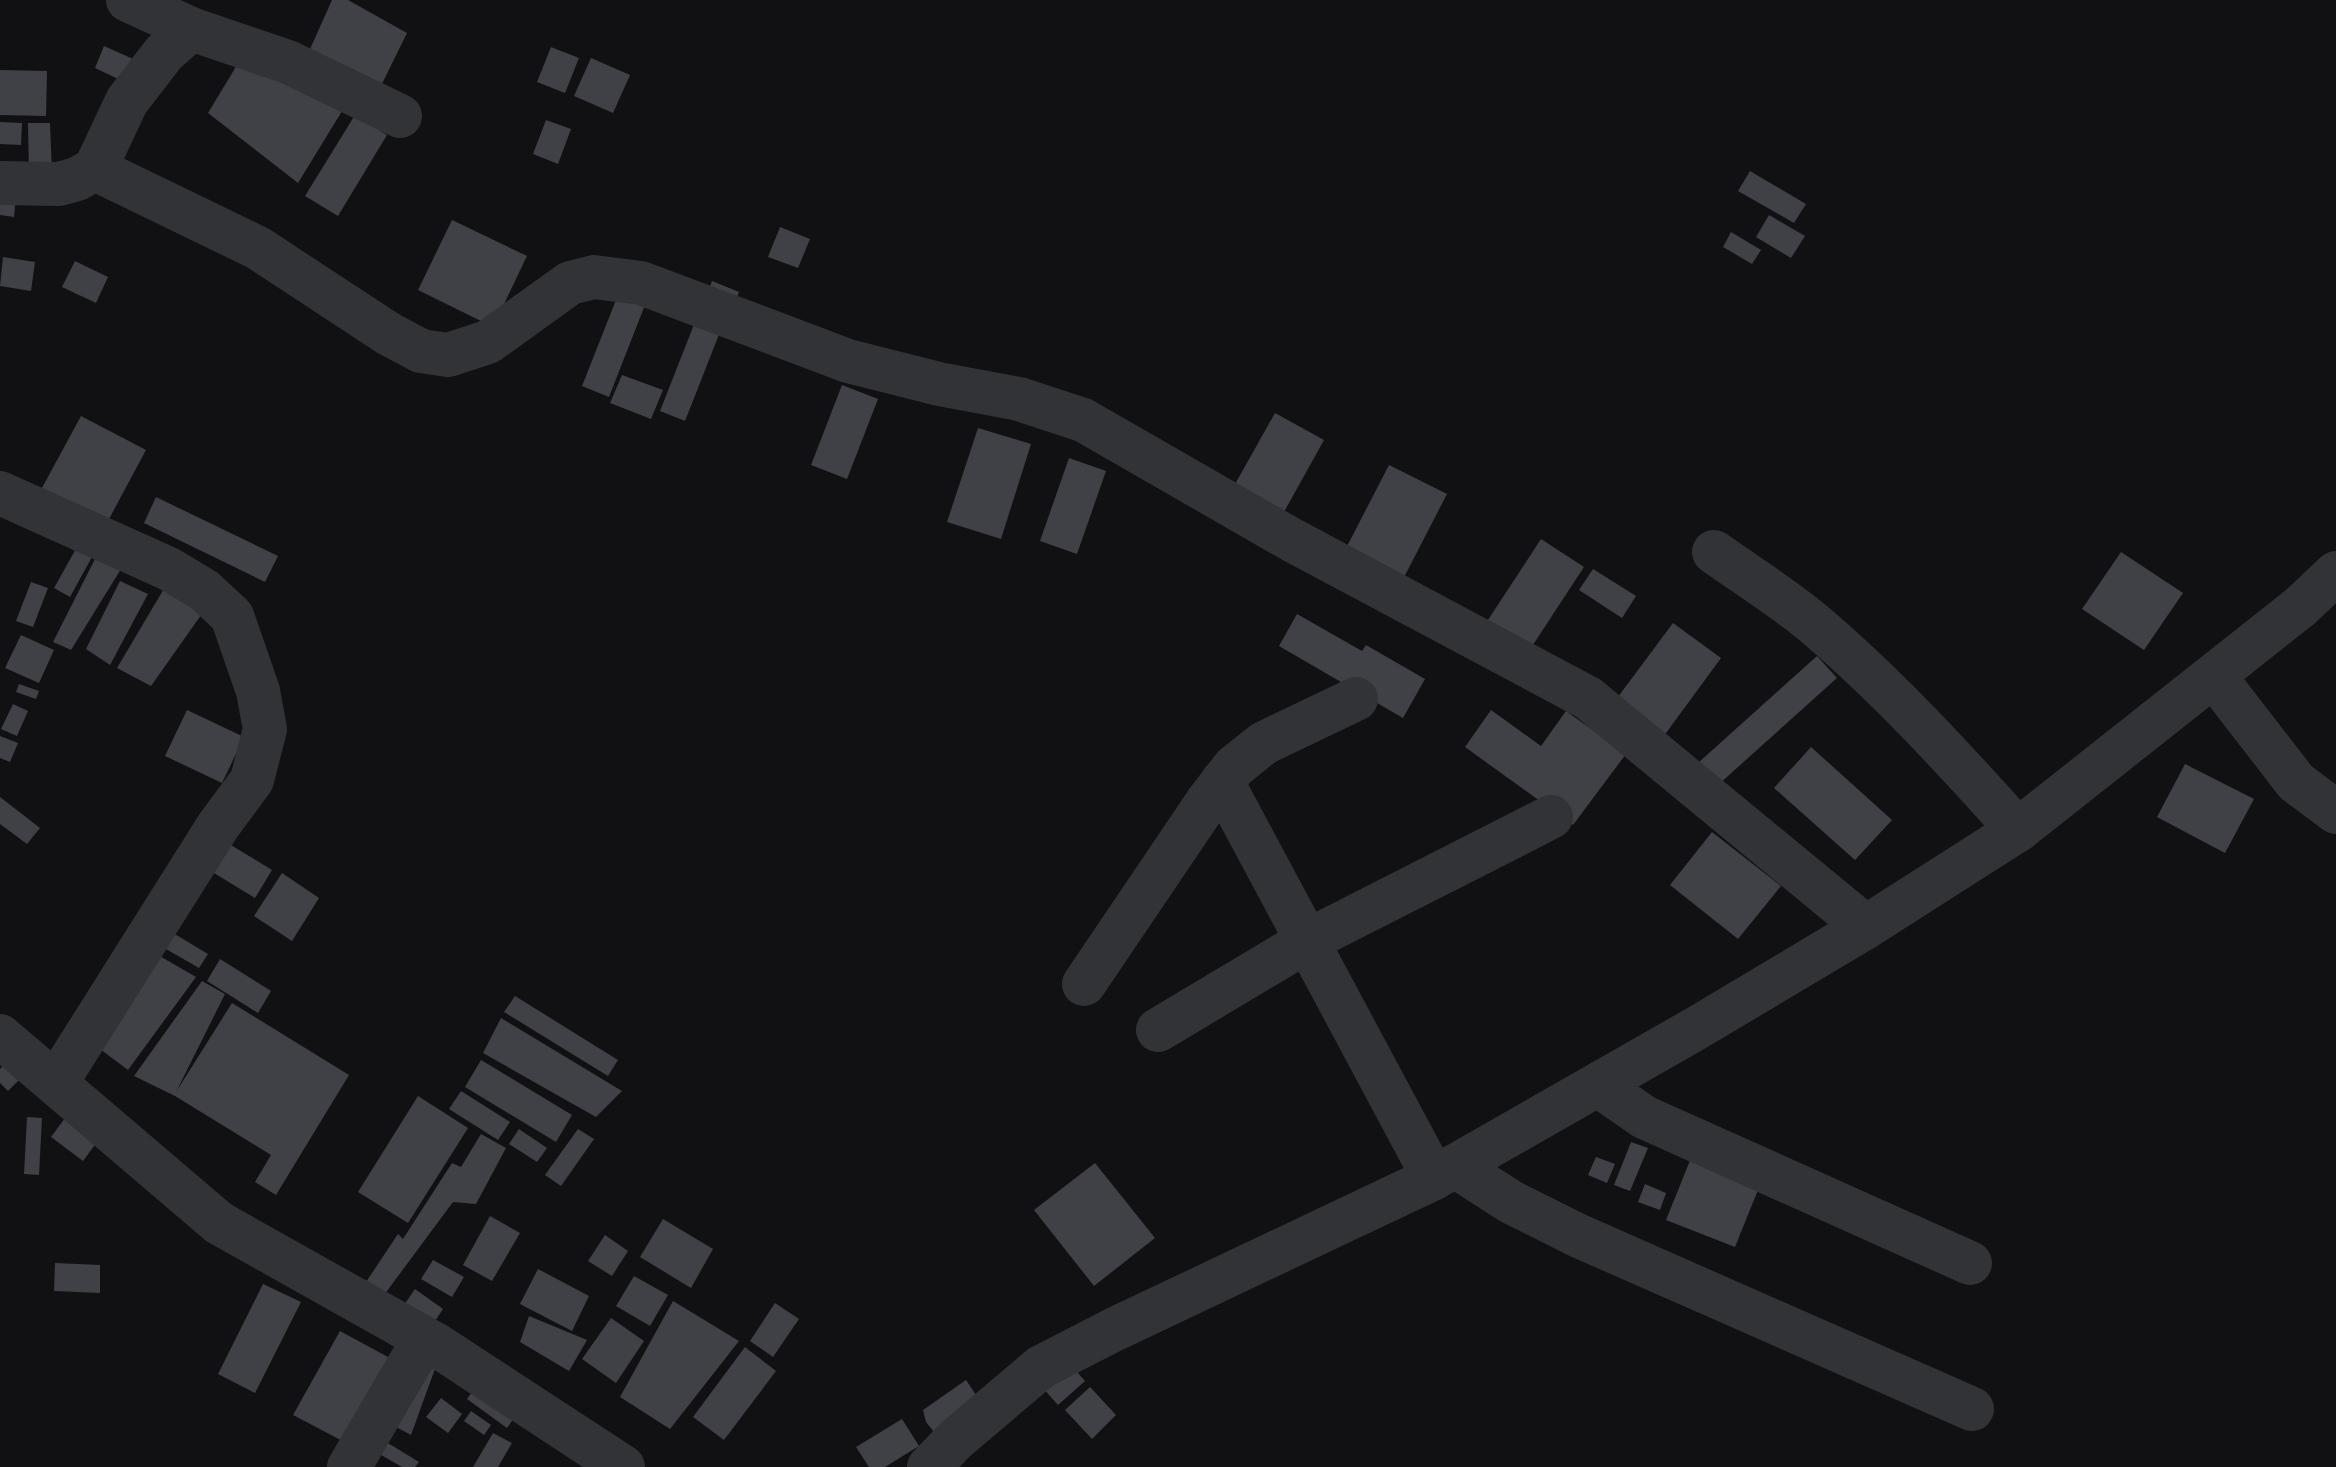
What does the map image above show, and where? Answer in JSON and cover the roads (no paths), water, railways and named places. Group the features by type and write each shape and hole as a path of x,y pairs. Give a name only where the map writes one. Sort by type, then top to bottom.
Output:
{"street":[{"path":"128,0 191,29 288,62 400,116"},
{"path":"0,183 59,184 95,169 127,101 164,53 191,29"},
{"path":"95,169 258,248 389,334 421,351 448,355 488,342 570,283 594,277 641,283 848,361 939,384 1019,399 1083,420 1292,540 1588,698 1866,927"},
{"path":"0,493 169,569 204,590 232,616 258,691 265,729 252,780 218,826 56,1083"},
{"path":"1714,552 1817,626 1870,674 1947,751 2018,830"},
{"path":"929,1467 955,1440 1041,1367 1444,1172 1866,927 2018,830 2300,607 2336,573"},
{"path":"2214,676 2296,782 2336,812"},
{"path":"1084,984 1234,767 1264,743 1356,699"},
{"path":"1222,782 1307,941 1444,1172 1579,1236 1972,1409"},
{"path":"1158,1030 1307,941 1551,817"},
{"path":"0,1036 219,1223 424,1339 623,1467"},
{"path":"1598,1085 1644,1117 1970,1263"},
{"path":"349,1467 424,1339"}]}
